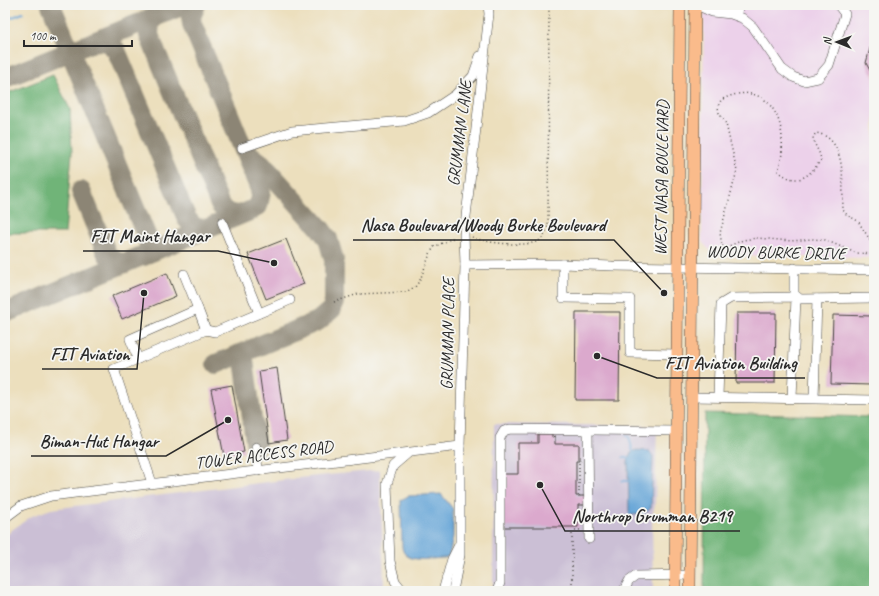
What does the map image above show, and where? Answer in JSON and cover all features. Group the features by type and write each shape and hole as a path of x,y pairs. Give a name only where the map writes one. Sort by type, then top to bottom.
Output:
{"main road":[{"name":"WEST NASA BOULEVARD","path":"675,591 680,5"},
{"name":"WEST NASA BOULEVARD","path":"690,591 695,5"}],"street":[{"name":"GRUMMAN LANE","path":"465,265 464,234 489,14 488,5"},
{"path":"695,5 712,12 737,16 753,27 782,69 793,78 804,81 818,78 829,65 845,14 838,5"},
{"path":"737,16 738,5"},
{"path":"242,148 292,131 404,121 428,113 455,95 473,76 486,40"},
{"path":"222,222 259,313"},
{"path":"563,264 563,298 630,299 630,354 677,354"},
{"name":"GRUMMAN PLACE","path":"453,591 460,555 460,446 465,265 563,264 677,267"},
{"name":"WOODY BURKE DRIVE","path":"677,267 874,270"},
{"path":"792,398 796,297 794,294 794,268"},
{"path":"184,274 206,330"},
{"path":"718,397 721,304 731,298 796,297 800,300 874,298"},
{"path":"814,398 818,299"},
{"path":"152,483 114,369 206,330 215,332 290,300"},
{"path":"138,359 130,339 198,309"},
{"path":"691,397 874,400"},
{"path":"497,591 500,583 499,538 502,434 510,429 676,431"},
{"path":"588,430 589,539"},
{"name":"TOWER ACCESS ROAD","path":"5,518 22,506 51,496 460,446"},
{"path":"256,447 258,471"},
{"path":"403,591 395,581 390,561 387,484 393,466 408,453"},
{"name":"GRUMMAN PLACE","path":"443,591 444,581 460,544"},
{"path":"624,590 629,581 636,576 690,575"},
{"path":"435,591 444,581"}],"path":[{"path":"334,302 358,294 406,292 415,287 420,280 434,247 444,241 464,234 482,242 529,244 539,241 546,233 548,224 550,5"},
{"path":"874,241 870,240 858,222 847,215 843,210 841,165 832,139 816,133 813,137 814,143 821,153 821,160 808,176 796,180 784,177 778,172 782,150 782,131 779,118 774,108 763,98 753,93 728,96 721,100 718,107 719,113 726,124 737,171 720,233 722,246 727,247 743,240 757,238 791,241 825,240 856,253 874,254"},
{"path":"572,591 572,530 580,530 581,524"}],"shaded area":[{"path":"704,5 874,5 874,258 715,256 702,242"},
{"path":"494,424 657,426 655,506 652,515 653,591 491,591 493,588"},
{"path":"380,470 384,586 380,586 384,591 5,591 5,537 13,529 32,516 51,509 308,477"}],"green space":[{"path":"53,75 70,109 72,153 65,233 5,233 5,94"},
{"path":"705,413 874,417 874,591 704,591"}],"water":[{"path":"636,450 649,451 653,456 651,508 644,514 631,515 629,513 628,462 630,454"},
{"path":"441,494 453,509 453,537 449,556 445,558 419,559 408,556 404,553 402,547 401,500 408,496"}],"building":[{"path":"874,44 874,78 866,63 871,45"},
{"path":"286,239 304,284 266,299 248,254"},
{"path":"167,273 176,296 122,319 112,296"},
{"path":"576,312 620,312 619,400 575,400"},
{"path":"737,313 776,313 775,383 736,383"},
{"path":"833,315 872,316 871,385 831,384"},
{"path":"277,368 287,440 269,443 259,371"},
{"path":"232,385 244,452 224,456 211,389"},
{"path":"538,434 552,434 552,437 555,436 555,444 579,444 579,461 576,461 576,496 587,496 587,505 578,505 578,527 503,527 503,474 518,474 518,443 538,443"}],"waterway":[{"path":"5,20 23,13"},
{"path":"626,435 629,437 633,452"},
{"path":"623,457 629,459"},
{"path":"622,481 628,481"},
{"path":"623,520 626,520 630,514"}],"taxiway":[{"path":"51,5 149,242 148,251 144,256"},
{"path":"5,78 184,5"},
{"path":"5,313 252,210 258,206 261,192 192,24 191,17 196,5"},
{"path":"155,17 150,22 149,35 220,205 228,213 238,215"},
{"path":"97,41 108,42 116,50 187,219 195,228 206,229"},
{"path":"216,364 318,321 332,309 334,302 334,260 328,239 320,228 262,164 245,151"},
{"path":"81,191 107,254 114,261 125,263"},
{"path":"243,353 256,447"}],"place":[{"name":"FIT Maint Hangar","path":"274,263"},
{"name":"FIT Aviation","path":"144,293"},
{"name":"Nasa Boulevard/Woody Burke Boulevard","path":"664,293"},
{"name":"FIT Aviation Building","path":"597,356"},
{"name":"Biman-Hut Hangar","path":"228,420"},
{"name":"Northrop Grumman B219","path":"540,485"}]}
